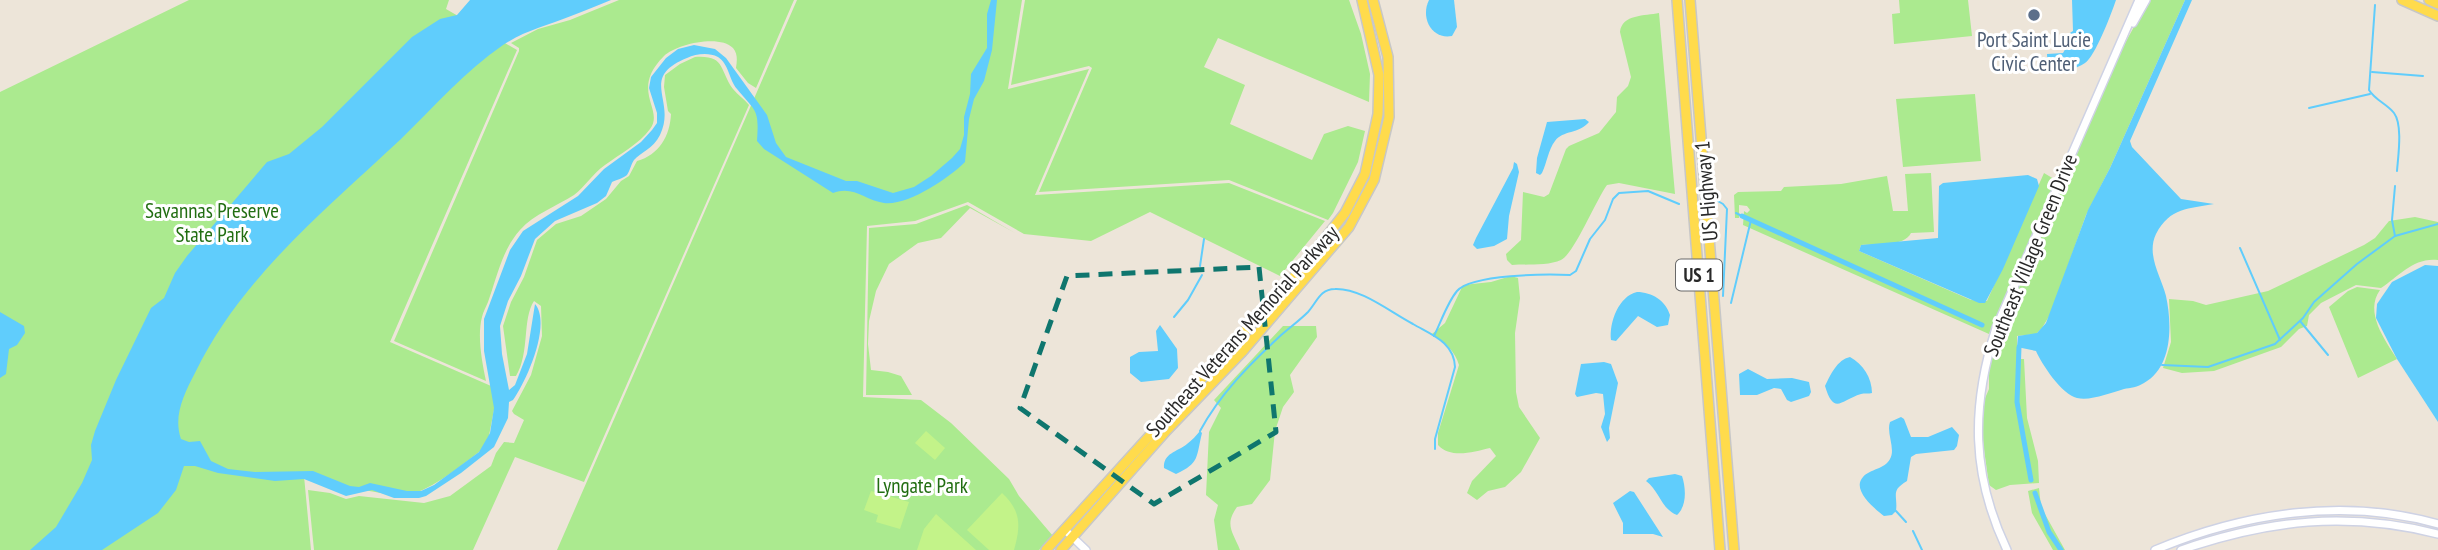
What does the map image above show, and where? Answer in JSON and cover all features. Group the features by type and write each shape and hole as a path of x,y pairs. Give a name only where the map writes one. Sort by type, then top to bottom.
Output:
{"main road":[{"name":"Southeast Veterans Memorial Parkway","path":"1046,550 1302,268 1340,221 1357,191 1376,131 1379,97 1375,48 1363,0"},
{"name":"Southeast Veterans Memorial Parkway","path":"1068,545 1332,250 1349,227 1365,198 1380,161 1389,117 1388,57 1373,0"},
{"path":"1678,0 1691,13"},
{"name":"US Highway 1","path":"1678,0 1720,550"},
{"name":"US Highway 1","path":"1690,0 1734,545"},
{"path":"2402,0 2438,16"},
{"path":"2429,0 2438,4"},
{"path":"1718,521 1726,528 1734,545"}],"street":[{"name":"Southeast Village Green Drive","path":"2007,550 1987,498 1979,455 1977,433 1986,360 2002,315 2139,0"},
{"name":"Southeast Village Green Drive","path":"2119,48 2146,0"},
{"path":"2155,550 2227,524 2302,512 2368,512 2438,524"},
{"path":"2181,550 2226,535 2301,522 2359,521 2438,534"},
{"path":"1062,533 1068,545 1086,550"}],"highlighted area":[{"path":"1259,267 1276,432 1154,504 1020,408 1067,276"}],"green space":[{"name":"Savannas Preserve State Park","path":"189,0 449,0 446,9 517,50 390,342 498,389 487,446 442,479 413,494 376,492 304,476 311,550 0,550 0,92"},
{"path":"619,0 794,0 756,88 748,83 736,68 736,53 727,44 698,42 670,52 654,68 649,79 648,89 654,114 646,134 601,168 574,195 539,215 520,230 504,255 482,317 480,341 486,381 394,341 519,51 519,48 511,43 538,29 570,20"},
{"name":"Lyngate Park","path":"797,0 1022,0 1008,89 1089,69 1035,195 1229,183 1325,221 1280,276 1150,212 1091,241 1024,234 968,202 915,221 867,226 863,397 921,400 951,423 1009,479 1019,496 1053,536 1039,550 557,550"},
{"path":"1025,0 1349,0 1361,34 1370,74 1369,102 1218,38 1204,67 1245,85 1230,124 1312,160 1324,134 1348,126 1365,131 1358,162 1333,213 1328,220 1229,180 1039,192 1092,68 1089,66 1011,85"},
{"path":"1899,0 1968,0 1972,36 1894,44 1892,14 1900,13"},
{"path":"2149,0 2185,0 2110,168 2086,215 2051,313 2036,334 2017,336 2017,359 2024,359 2027,418 2038,461 2039,483 2010,485 1996,490 1989,485 1983,442 1983,403 1989,389 1989,371 1997,337 2115,61"},
{"path":"1659,13 1675,194 1619,183 1607,185 1566,256 1550,263 1512,265 1506,254 1521,240 1523,192 1544,197 1549,194 1566,149 1599,133 1616,112 1617,97 1628,86 1631,77 1620,32 1622,26 1635,17"},
{"path":"695,57 717,61 733,89 749,105 584,482 515,457 473,550 314,550 308,490 330,493 346,499 359,496 424,503 450,496 491,466 504,442 514,443 524,420 512,411 531,375 542,336 541,306 534,301 530,308 523,357 516,376 510,376 503,326 537,240 556,224 581,216 606,199 621,181 629,176 637,161 662,144 671,114 668,111 664,87 665,75"},
{"path":"1975,94 1981,161 1903,167 1896,99"},
{"path":"1931,173 1934,232 1911,233 1896,243 1861,245 1859,251 1971,300 1987,301 2044,173 2054,179 2055,185 1989,334 1743,225 1744,211 1747,213 1750,210 1747,206 1739,205 1739,218 1735,218 1734,195 1738,192 1781,191 1784,187 1841,184 1887,176 1893,211 1908,211 1905,174"},
{"path":"967,205 1015,233 970,208 941,238 918,243 889,264 876,291 869,321 871,370 901,376 912,395 866,395 869,228 916,224"},
{"path":"2415,217 2438,222 2438,260 2414,264 2381,288 2356,285 2321,303 2309,315 2307,326 2299,329 2281,347 2214,371 2182,373 2163,368 2171,342 2169,299 2206,305 2268,291 2364,245 2375,238 2389,221"},
{"path":"1511,276 1518,278 1520,298 1515,333 1516,392 1519,407 1540,438 1521,472 1505,487 1488,491 1477,500 1467,493 1472,481 1496,456 1490,448 1456,453 1438,445 1438,433 1459,365 1449,347 1432,334 1445,323 1463,285 1491,282"},
{"path":"2357,287 2380,290 2374,307 2375,316 2382,335 2397,359 2358,378 2329,307"},
{"path":"1283,326 1316,326 1317,337 1290,375 1294,392 1283,407 1275,431 1270,480 1252,504 1237,507 1233,513 1230,524 1240,550 1218,550 1214,520 1218,505 1206,495 1209,432 1221,408 1214,400"},
{"path":"926,431 945,448 935,460 915,443"},
{"path":"2039,488 2041,507 2065,550 2053,550 2032,513 2028,491"},
{"path":"871,491 909,502 900,529 876,522 878,515 864,510"},
{"path":"1002,493 1013,506 1018,519 1014,550 989,550 967,530"},
{"path":"936,514 976,550 917,550 924,529"}],"water":[{"path":"470,0 611,0 520,36 489,55 315,219 260,276 214,339 181,405 178,422 181,439 189,442 200,441 211,461 228,469 255,472 313,471 359,487 370,483 407,491 421,491 434,485 479,452 490,433 494,408 484,351 484,319 510,250 523,231 578,196 604,169 641,142 652,130 657,123 657,113 649,88 651,77 666,58 678,49 694,45 715,49 726,58 767,115 776,143 786,157 846,181 857,181 893,193 914,187 931,176 960,149 971,74 987,48 987,14 991,0 997,0 992,50 984,81 974,99 969,119 965,162 928,190 894,203 884,203 847,191 833,193 764,149 757,141 758,123 753,108 734,85 718,57 710,54 698,55 672,66 661,82 664,122 657,140 634,160 627,175 612,182 606,196 597,203 555,221 535,239 500,326 509,390 515,385 527,354 535,304 541,325 539,338 524,380 513,400 509,402 508,418 494,447 426,496 394,498 372,490 346,496 304,479 275,481 184,466 176,490 158,513 102,550 30,550 56,527 82,483 92,460 91,445 95,431 116,380 151,308 164,298 175,273 187,256 267,162 289,154 322,127 412,37 440,19 457,15"},
{"path":"1429,0 1454,0 1457,27 1452,36 1439,35 1430,26 1426,14"},
{"path":"2072,0 2116,0 2103,34 2089,59 2077,67 2048,73 2047,54 2063,53 2067,46 2065,36 2073,31"},
{"path":"2185,0 2192,0 2130,141 2132,147 2181,199 2214,204 2174,214 2161,225 2153,242 2153,258 2166,296 2169,319 2168,344 2161,367 2154,376 2139,385 2094,398 2077,398 2059,385 2036,351 2017,347 2018,336 2037,333 2046,323 2088,210 2110,168"},
{"path":"1585,119 1589,122 1585,126 1562,135 1555,141 1542,173 1536,173 1537,158 1547,122"},
{"path":"1514,162 1519,172 1507,239 1494,246 1477,249 1473,245"},
{"path":"2028,175 2037,179 2039,186 1985,303 1979,303 1859,251 1861,245 1938,238 1939,186 1943,183"},
{"path":"2425,265 2438,266 2438,422 2397,359 2376,318 2377,304 2392,282"},
{"path":"1637,292 1658,298 1662,302 1670,315 1668,325 1657,327 1638,316 1616,341 1611,340 1616,311 1625,299"},
{"path":"0,312 24,326 25,333 17,345 9,349 6,374 0,378"},
{"path":"1160,325 1177,349 1178,368 1169,379 1141,382 1130,373 1130,357 1139,352 1158,351 1156,331"},
{"path":"1850,357 1866,372 1872,393 1835,403 1825,386 1838,364"},
{"path":"1581,364 1611,364 1618,383 1609,428 1610,438 1607,442 1601,427 1605,414 1603,394 1577,397 1575,394"},
{"path":"1748,369 1767,379 1792,378 1809,382 1811,392 1809,396 1791,402 1781,389 1774,388 1757,395 1740,395 1739,374"},
{"path":"1901,417 1911,437 1928,437 1952,427 1959,435 1954,450 1916,454 1911,457 1907,481 1898,488 1896,494 1896,511 1892,515 1884,516 1866,499 1860,482 1866,474 1885,465 1890,459 1890,422"},
{"path":"1200,431 1202,433 1199,448 1193,463 1176,474 1164,468 1168,456 1187,444"},
{"path":"1675,474 1682,476 1685,491 1683,507 1677,515 1667,508 1646,481 1649,478"},
{"path":"1630,491 1634,492 1663,537 1653,534 1623,534 1623,523 1613,503"}],"waterway":[{"path":"2375,5 2369,90 2397,118 2397,171"},
{"path":"2372,72 2423,76"},
{"path":"2309,108 2370,94"},
{"path":"2395,186 2392,220 2395,236"},
{"path":"1434,336 1453,296 1465,285 1493,278 1570,275 1576,271 1590,239 1605,220 1613,199 1619,193 1648,191 1679,204"},
{"path":"1716,200 1727,209 1723,296"},
{"path":"1736,213 1742,216"},
{"path":"1742,216 1982,325"},
{"path":"1731,303 1751,220"},
{"path":"2162,365 2208,367 2275,344 2303,318 2314,302 2357,264 2395,236 2438,224"},
{"path":"1200,266 1204,239"},
{"path":"2240,248 2280,340"},
{"path":"1174,317 1188,300 1202,275"},
{"path":"1200,431 1236,381 1308,312 1322,294 1335,289 1355,292 1375,302 1434,336 1451,351 1455,367 1435,439 1435,449"},
{"path":"2300,321 2328,355"},
{"path":"2019,347 2017,402 2031,480"},
{"path":"2035,493 2049,532 2061,550"},
{"path":"1896,511 1906,522"},
{"path":"1913,531 1922,550"}],"place":[{"name":"Port Saint Lucie Civic Center","path":"2034,15"}]}
